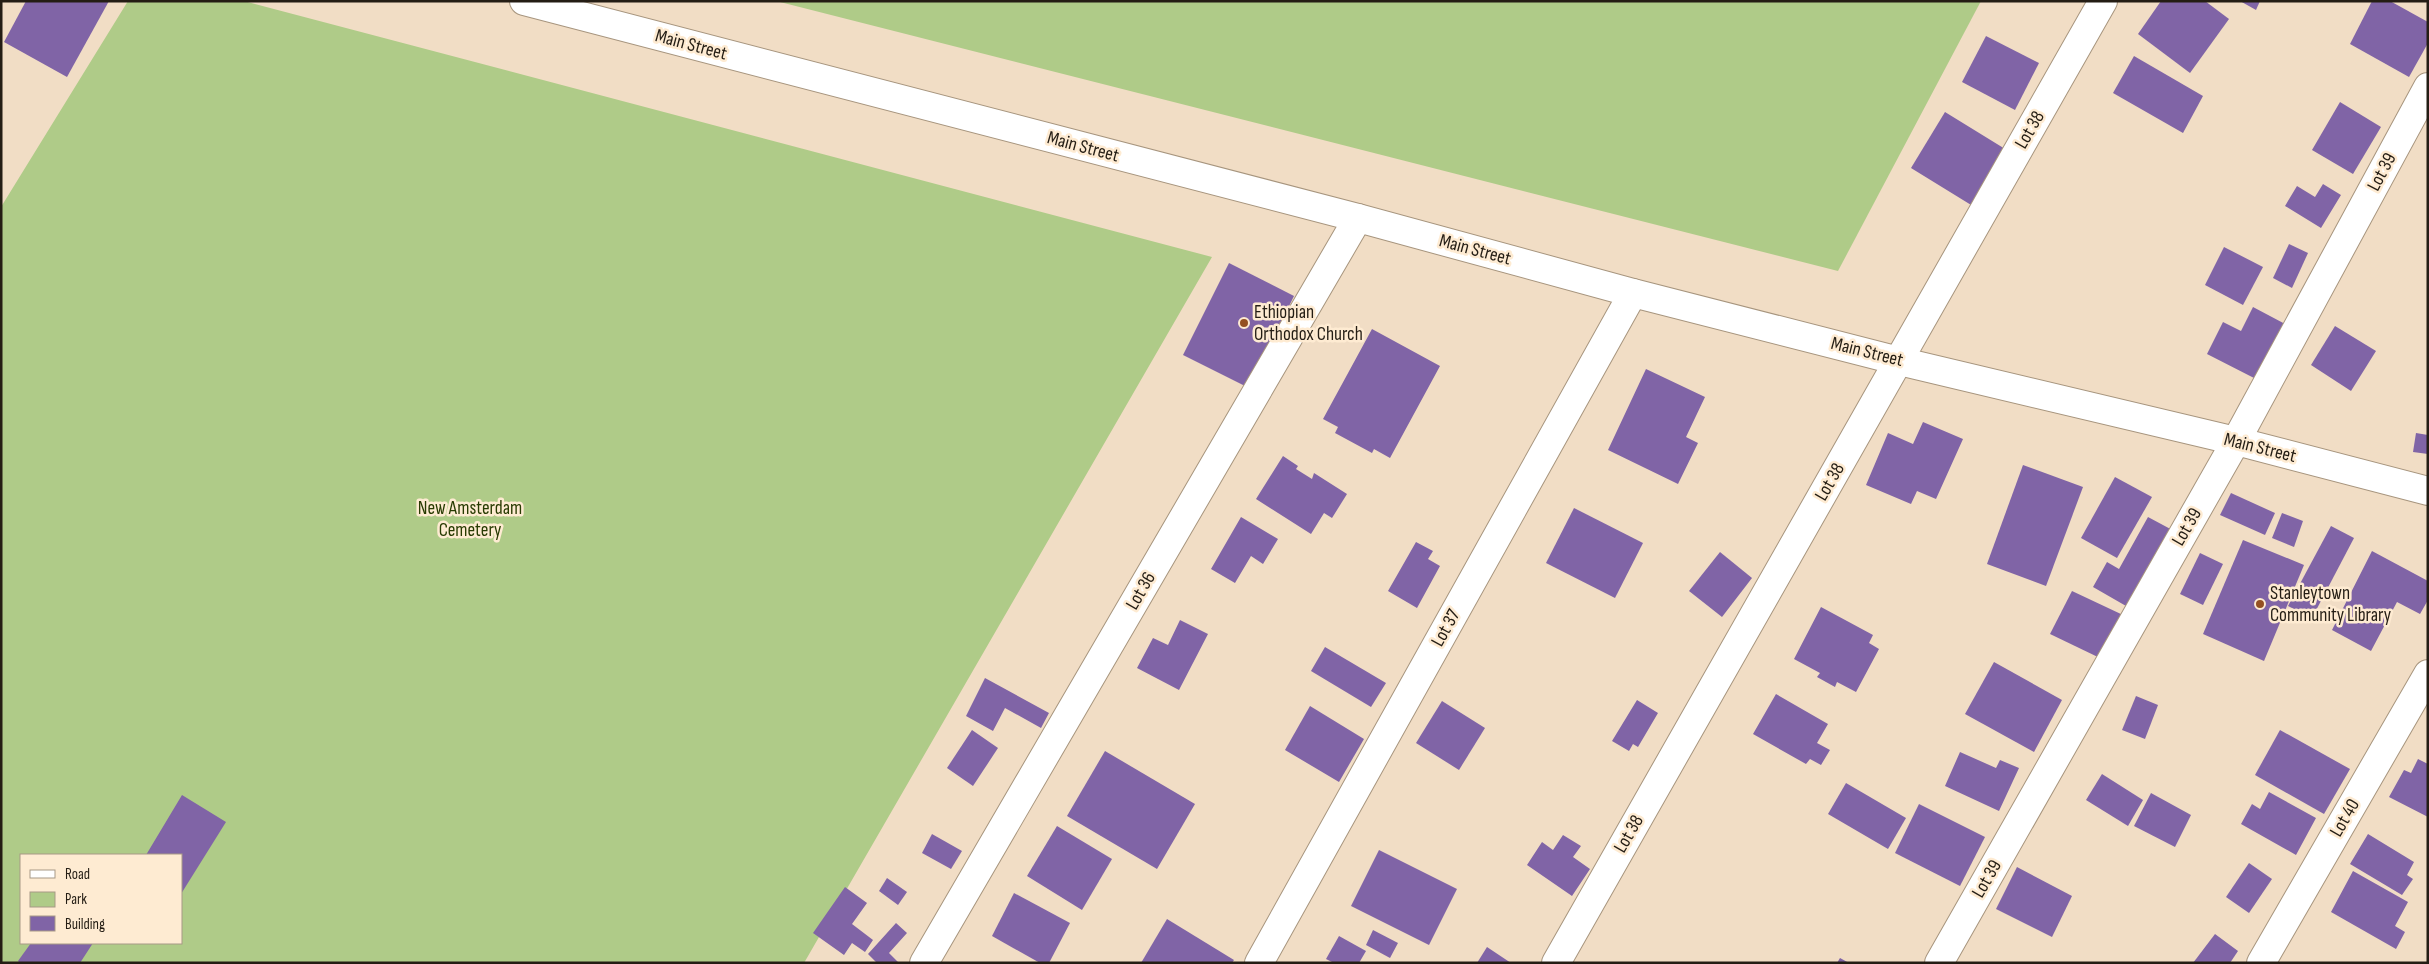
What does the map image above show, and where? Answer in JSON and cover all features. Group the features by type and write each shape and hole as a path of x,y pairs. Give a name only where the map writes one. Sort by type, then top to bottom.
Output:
{"street":[{"name":"Main Street","path":"524,1 1358,218 1633,293 1899,361 2236,441 2428,491"},
{"name":"Lot 38","path":"1556,963 2103,1"},
{"name":"Lot 39","path":"1939,963 2236,441 2428,87"},
{"name":"Lot 36","path":"924,963 1358,218"},
{"name":"Lot 37","path":"1259,963 1633,293"},
{"name":"Lot 40","path":"2261,963 2428,674"}],"green space":[{"name":"New Amsterdam Cemetery","path":"128,1 244,1 1212,257 804,963 1,963 1,207"},
{"path":"776,1 1981,1 1838,271"}],"building":[{"path":"26,1 109,1 67,77 4,42"},
{"path":"2161,1 2205,1 2229,19 2190,73 2138,34"},
{"path":"2240,1 2260,1 2256,10"},
{"path":"2372,1 2390,1 2428,22 2428,43 2409,77 2350,44"},
{"path":"1986,36 2039,63 2015,110 1962,82"},
{"path":"2134,56 2203,96 2183,133 2113,93"},
{"path":"2340,102 2381,127 2353,174 2312,150"},
{"path":"1945,112 2010,152 1976,208 1911,168"},
{"path":"2323,184 2341,195 2321,228 2285,206 2297,186 2315,197"},
{"path":"2289,244 2308,253 2292,288 2273,278"},
{"path":"2224,247 2263,267 2243,305 2205,285"},
{"path":"1229,263 1294,296 1249,388 1183,355"},
{"path":"2253,307 2287,325 2265,368 2261,366 2254,378 2207,354 2223,322 2241,331"},
{"path":"2335,326 2376,351 2351,391 2311,365"},
{"path":"1372,329 1440,366 1390,458 1374,449 1372,453 1335,433 1338,427 1323,419"},
{"path":"1646,369 1705,397 1686,437 1698,443 1678,484 1608,450"},
{"path":"1923,422 1963,439 1936,499 1917,491 1911,504 1866,485 1888,433 1913,444"},
{"path":"2416,433 2428,435 2428,454 2413,452"},
{"path":"1283,456 1298,466 1296,469 1312,479 1314,473 1347,494 1332,518 1324,513 1311,534 1256,499"},
{"path":"2023,465 2083,487 2046,586 1987,564"},
{"path":"2115,477 2152,497 2117,558 2081,538"},
{"path":"2231,493 2275,513 2265,535 2220,515"},
{"path":"1574,508 1643,543 1615,598 1546,563"},
{"path":"2282,513 2303,521 2294,547 2272,538"},
{"path":"1241,517 1278,539 1263,564 1251,556 1235,583 1211,569"},
{"path":"2148,517 2176,532 2133,610 2093,587 2107,562 2119,569"},
{"path":"2331,526 2354,538 2312,618 2288,606"},
{"path":"2243,540 2304,565 2264,661 2203,634"},
{"path":"1416,542 1433,551 1428,559 1440,566 1417,608 1388,591"},
{"path":"2372,551 2428,581 2428,600 2420,614 2397,602 2371,651 2332,630"},
{"path":"1720,552 1752,578 1722,617 1689,591"},
{"path":"2200,553 2223,564 2203,605 2180,594"},
{"path":"2072,591 2123,615 2102,659 2050,634"},
{"path":"1821,607 1873,635 1869,643 1879,649 1856,692 1837,682 1835,687 1817,677 1820,673 1794,659"},
{"path":"1180,620 1208,634 1179,690 1137,668 1153,638 1168,645"},
{"path":"1325,647 1386,683 1371,707 1311,671"},
{"path":"1994,662 2062,700 2034,752 1965,714"},
{"path":"985,678 1049,713 1041,728 1005,708 993,731 966,716"},
{"path":"1776,694 1828,724 1817,743 1830,750 1821,765 1810,759 1806,764 1753,734"},
{"path":"2136,696 2158,705 2145,739 2122,730"},
{"path":"1637,700 1658,713 1638,747 1633,744 1629,751 1612,741"},
{"path":"1442,701 1485,728 1459,770 1416,743"},
{"path":"1310,706 1364,739 1339,782 1285,750"},
{"path":"972,730 998,748 973,786 947,768"},
{"path":"2280,730 2350,769 2324,814 2255,775"},
{"path":"1105,751 1195,804 1157,869 1067,816"},
{"path":"1960,752 1996,768 2000,760 2019,768 1999,811 1945,786"},
{"path":"2418,759 2428,764 2428,817 2389,797 2404,770 2411,773"},
{"path":"2102,774 2143,800 2128,826 2086,800"},
{"path":"1846,783 1906,818 1888,849 1828,814"},
{"path":"2269,792 2316,818 2296,855 2241,824 2252,804 2260,809"},
{"path":"2151,793 2191,815 2175,847 2134,826"},
{"path":"182,795 226,822 182,892 182,854 147,854"},
{"path":"1919,804 1985,837 1960,886 1895,853"},
{"path":"1057,826 1112,859 1082,910 1027,876"},
{"path":"932,834 962,851 951,869 922,853"},
{"path":"2368,834 2414,862 2407,875 2413,879 2402,895 2350,864"},
{"path":"1563,835 1581,846 1573,857 1590,869 1572,896 1527,865 1542,842 1553,850"},
{"path":"1379,850 1457,889 1429,945 1351,906"},
{"path":"2249,863 2272,879 2249,913 2226,897"},
{"path":"2017,867 2072,896 2052,937 1996,909"},
{"path":"2353,871 2408,902 2395,926 2405,932 2396,949 2331,912"},
{"path":"887,878 907,892 898,905 879,891"},
{"path":"845,887 867,903 852,924 873,940 865,952 852,943 844,955 813,933"},
{"path":"1014,893 1070,923 1049,963 1040,963 992,936"},
{"path":"1167,919 1234,960 1232,963 1141,963"},
{"path":"896,923 907,933 889,953 899,963 877,963 868,954"},
{"path":"1373,930 1398,943 1390,958 1366,945"},
{"path":"2215,934 2238,951 2230,963 2193,963"},
{"path":"1339,936 1366,951 1359,963 1334,963 1326,959"},
{"path":"30,944 92,944 80,963 20,963 18,961"},
{"path":"1487,947 1511,963 1477,963"},
{"path":"1840,958 1849,963 1837,963"}],"place":[{"name":"Ethiopian Orthodox Church","path":"1244,323"},
{"name":"Stanleytown Community Library","path":"2260,604"}]}
